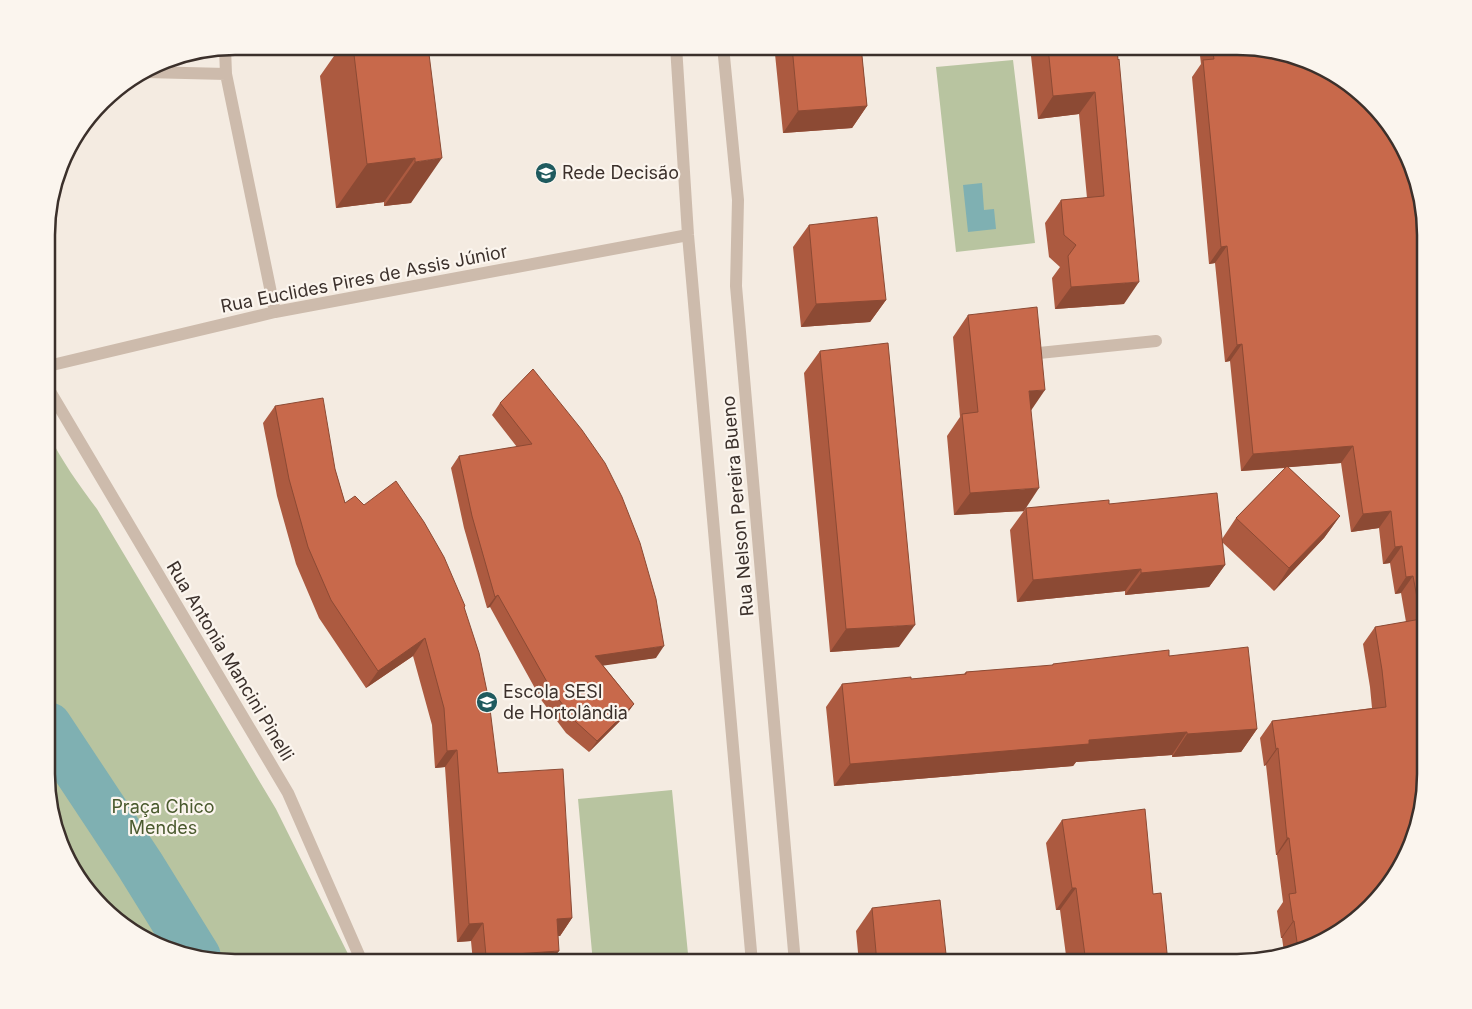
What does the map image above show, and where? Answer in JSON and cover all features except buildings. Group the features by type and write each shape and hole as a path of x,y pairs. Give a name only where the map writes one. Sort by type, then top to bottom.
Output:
{"street":[{"path":"225,55 226,74 275,312"},
{"name":"Rua Nelson Pereira Bueno","path":"677,55 688,235 751,954"},
{"name":"Rua Nelson Pereira Bueno","path":"725,55 738,200 736,286 794,954"},
{"path":"159,72 226,74"},
{"name":"Rua Euclides Pires de Assis Júnior","path":"55,364 275,312 688,235"},
{"path":"1039,353 1156,341"},
{"name":"Rua Antonia Mancini Pinelli","path":"55,400 288,793 358,954"}],"green space":[{"path":"1013,60 1035,243 956,252 936,67"},
{"name":"Praça Chico Mendes","path":"55,447 64,463 97,509 276,809 348,954 223,954 188,948 155,935 125,917 100,893 85,874 69,843 61,821 55,786"},
{"path":"672,790 688,954 592,954 578,799"}],"water":[{"path":"982,183 984,210 994,209 996,229 968,232 963,185"}],"waterway":[{"path":"55,737 140,865 192,949"}],"place":[{"name":"Rede Decisão","path":"546,173"},
{"name":"Escola SESI de Hortolândia","path":"487,702"}]}
